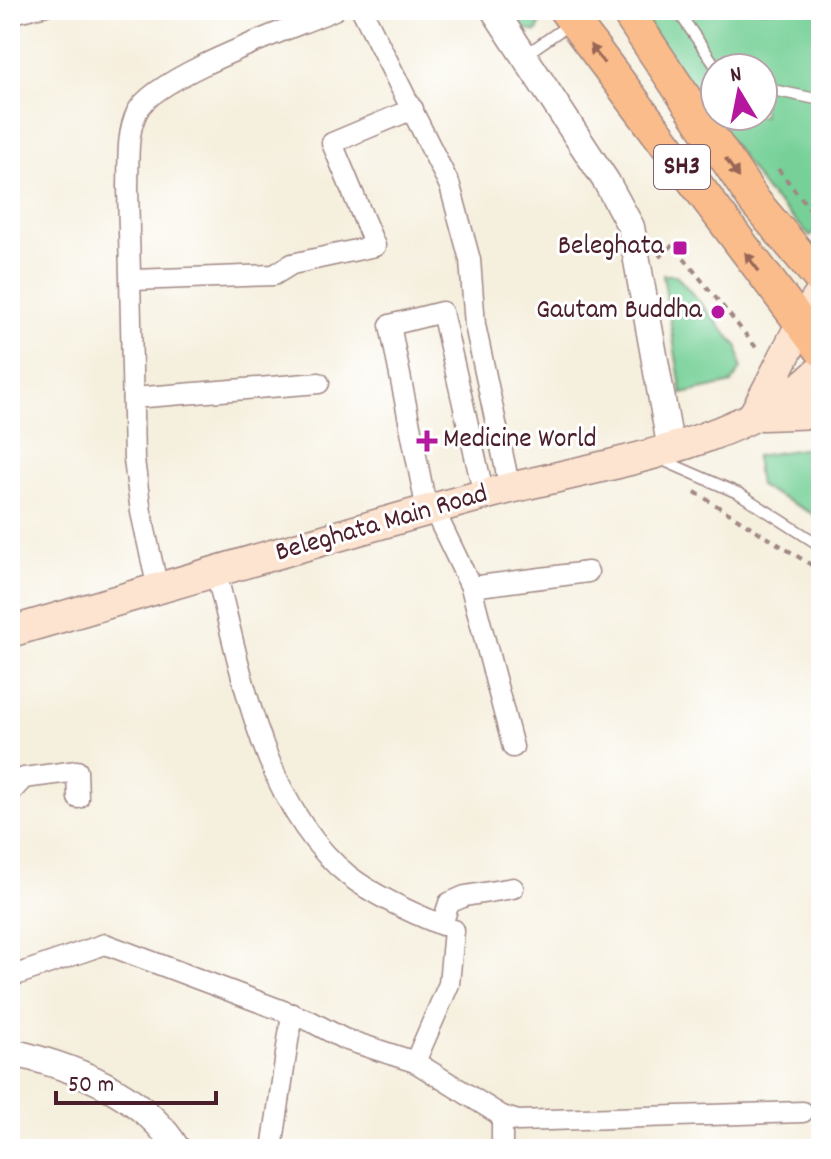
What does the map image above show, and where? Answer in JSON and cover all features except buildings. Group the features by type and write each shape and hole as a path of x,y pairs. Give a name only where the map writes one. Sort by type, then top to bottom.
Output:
{"main road":[{"name":"SH3","path":"626,10 755,202 821,280"},
{"name":"SH3","path":"569,16 821,350"},
{"path":"753,416 779,371 799,324 821,293"},
{"path":"753,416 802,389 821,370"},
{"path":"753,416 821,413"},
{"name":"Beleghata Main Road","path":"10,632 497,492 668,458 753,416"}],"street":[{"path":"158,589 141,512 133,398 133,280 128,186 130,143 137,112 154,92 192,71 334,10"},
{"path":"362,10 450,186 470,260 497,492"},
{"path":"494,10 606,181 631,227 668,458"},
{"path":"133,280 274,275 292,264 375,246 332,143 413,109"},
{"path":"497,492 442,312 390,325 430,510 471,587 513,747"},
{"path":"133,398 319,383"},
{"path":"216,572 257,730 270,767 289,803 330,858 351,877 442,925 449,903 465,896 513,888"},
{"path":"471,587 588,572"},
{"path":"10,793 24,778 77,771 78,798"},
{"path":"415,1062 449,984 454,930"},
{"path":"12,971 105,944 292,1014 344,1039 415,1062 502,1116 518,1121 803,1112"},
{"path":"272,1149 292,1014"},
{"path":"10,1052 42,1059 105,1084 163,1126 177,1149"},
{"path":"502,1116 502,1149"}],"lane":[{"path":"10,19 47,10"},
{"path":"677,10 706,52"},
{"path":"524,56 569,16"},
{"path":"779,91 821,100"},
{"path":"668,458 740,494 821,546"}],"path":[{"path":"778,169 814,214"},
{"path":"685,256 768,363"},
{"path":"668,458 696,495 821,571"}],"green space":[{"path":"510,10 539,10 542,15 537,32 522,29"},
{"path":"638,10 821,10 821,227 810,236 766,191 724,132 779,132 779,52 699,52 699,96"},
{"path":"663,275 676,275 738,347 741,368 732,383 682,394"},
{"path":"814,447 821,461 821,518 759,486 755,456"}],"place":[{"name":"Beleghata","path":"680,248"},
{"name":"Gautam Buddha","path":"718,312"},
{"name":"Medicine World","path":"427,441"}]}
